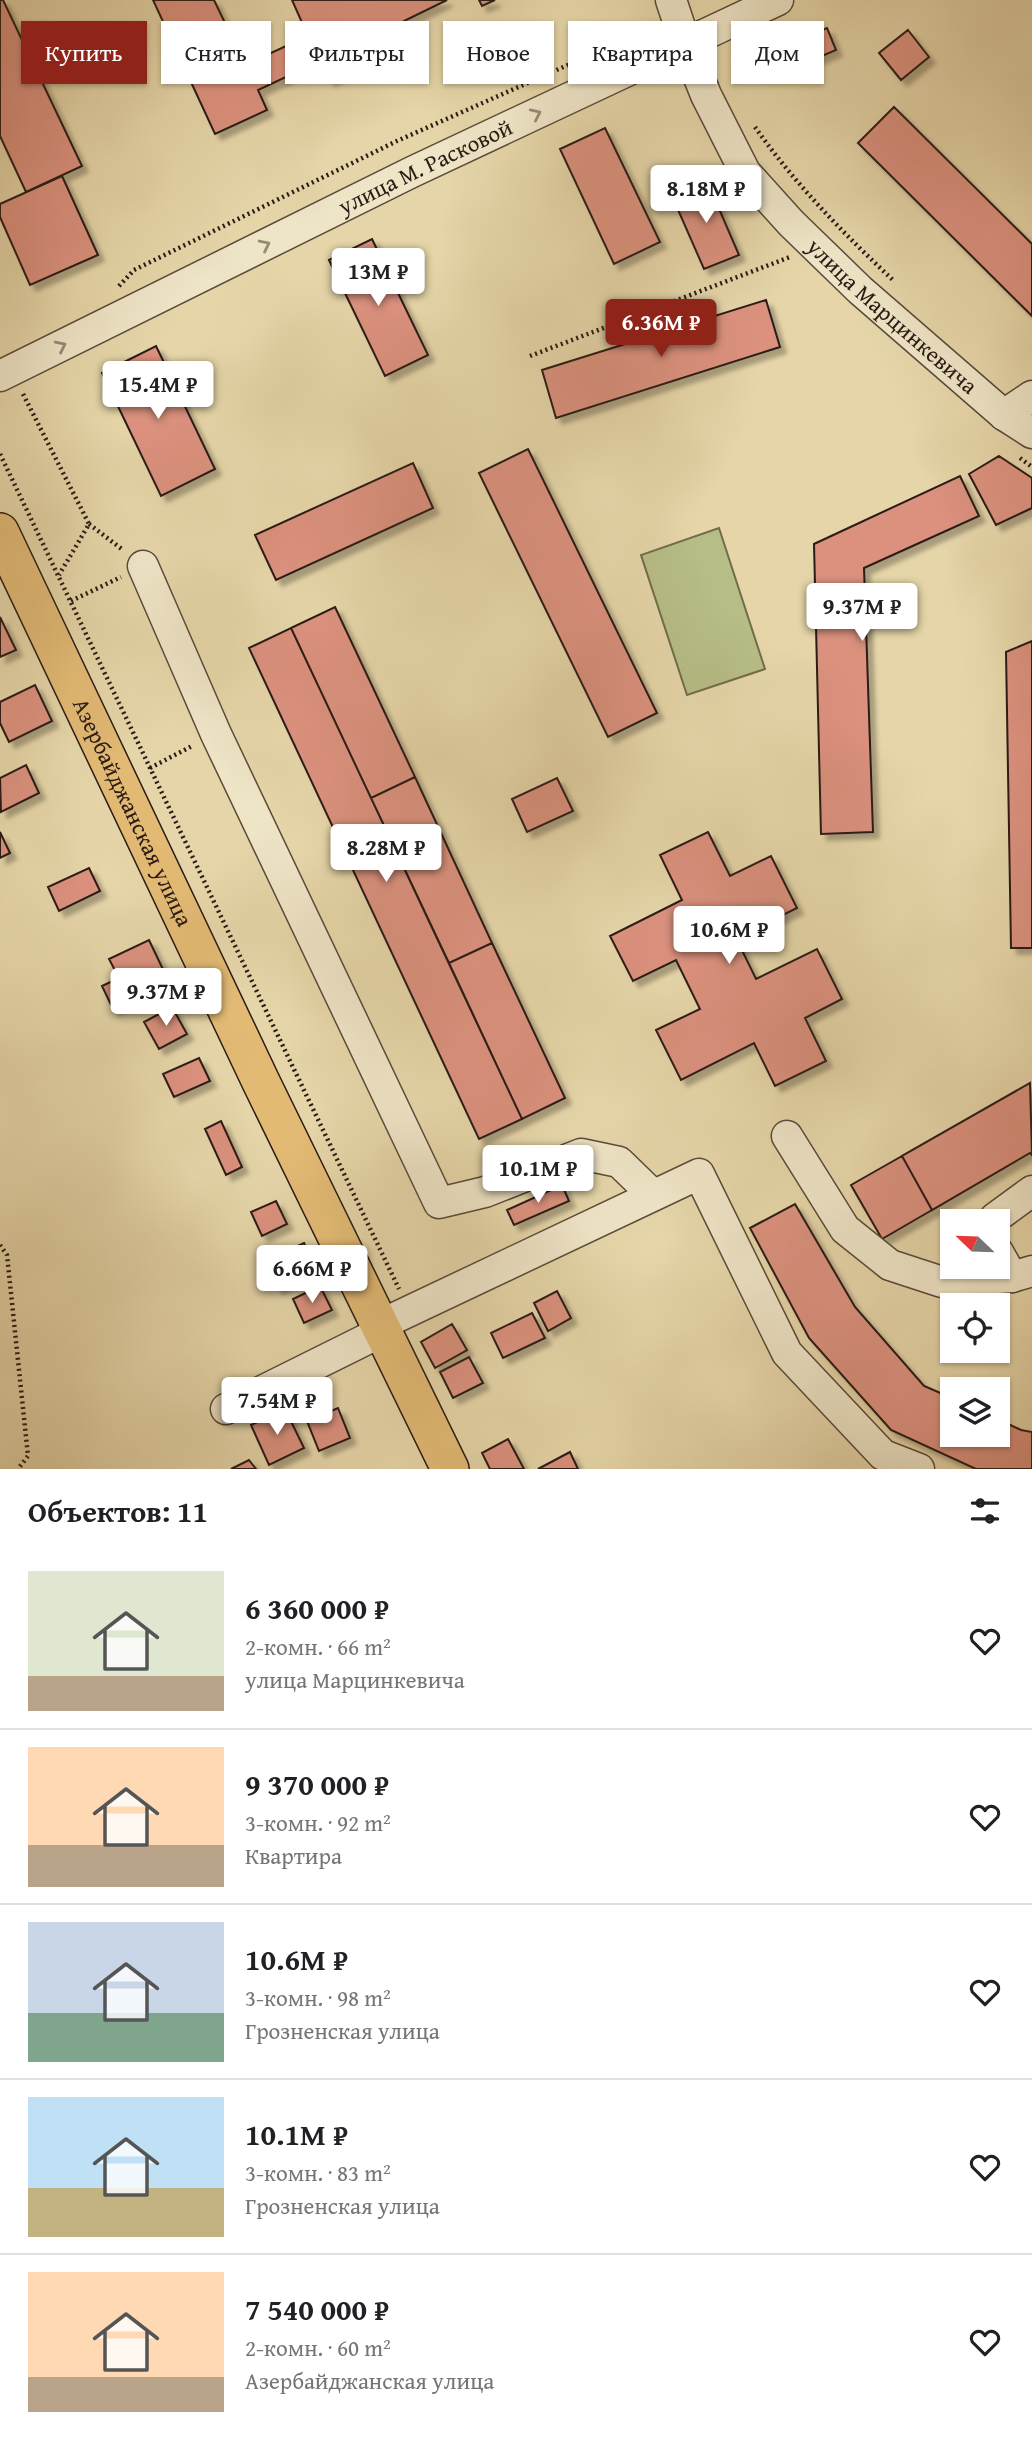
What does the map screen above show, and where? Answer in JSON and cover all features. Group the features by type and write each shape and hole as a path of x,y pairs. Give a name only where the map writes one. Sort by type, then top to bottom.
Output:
{"main road":[{"name":"Азербайджанская улица","path":"0,532 261,1082 390,1323 450,1469"}],"street":[{"name":"улица Марцинкевича","path":"671,0 678,21"},
{"name":"улица М. Расковой","path":"717,30 778,0"},
{"name":"улица М. Расковой","path":"6,373 412,172 601,84"},
{"name":"улица Марцинкевича","path":"701,84 745,172 791,223 860,290 1004,415 1023,443"},
{"path":"1004,415 1032,396"},
{"path":"143,566 216,734 439,1203 485,1192 581,1154 619,1162 653,1195"},
{"path":"787,1136 845,1230 890,1265 942,1282 1014,1267"},
{"path":"226,1409 390,1323 699,1174 787,1353 883,1455 919,1469"},
{"path":"1007,1209 1032,1191"}],"path":[{"path":"134,270 397,141 568,66"},
{"path":"750,120 779,161 833,220 896,282"},
{"path":"784,250 798,263"},
{"path":"530,356 791,257"},
{"path":"6,373 89,524 117,546"},
{"path":"1023,443 1032,467"},
{"path":"0,454 393,1276 390,1323"},
{"path":"59,576 89,524"},
{"path":"71,601 143,566"},
{"path":"150,768 216,734"},
{"path":"0,1245 7,1255 28,1456 18,1469"}],"green space":[{"path":"719,528 765,669 687,695 641,555"}],"building":[{"path":"0,0 3,0 21,38 21,84 43,84 82,166 26,192 0,136"},
{"path":"153,0 214,0 224,21 163,21"},
{"path":"292,0 447,0 404,21 301,21"},
{"path":"479,0 495,0 482,6"},
{"path":"827,28 836,50 824,55 824,29"},
{"path":"908,30 929,57 901,80 879,53"},
{"path":"285,47 285,77 271,84 271,53"},
{"path":"192,84 271,84 258,90 267,110 215,134"},
{"path":"894,107 1032,244 1032,316 858,143"},
{"path":"605,128 660,242 614,264 560,149"},
{"path":"62,176 98,255 30,285 0,217 0,204"},
{"path":"707,181 739,255 704,269 672,196"},
{"path":"372,239 428,355 385,376 329,260"},
{"path":"766,300 780,347 556,418 542,370"},
{"path":"156,346 215,469 161,496 102,373"},
{"path":"528,449 657,713 608,737 479,473"},
{"path":"999,456 1032,478 1032,508 996,525 969,474"},
{"path":"413,463 433,508 276,580 255,535"},
{"path":"960,476 979,516 864,568 873,832 821,834 814,544"},
{"path":"335,607 415,777 371,798 291,628"},
{"path":"0,617 16,650 0,657"},
{"path":"291,628 522,1119 479,1139 249,648"},
{"path":"1032,641 1032,948 1011,948 1006,652"},
{"path":"35,685 52,721 9,742 0,723 0,702"},
{"path":"26,765 39,793 1,812 0,778"},
{"path":"415,777 492,943 449,963 371,798"},
{"path":"557,778 573,811 527,832 512,799"},
{"path":"0,832 10,853 0,858"},
{"path":"708,832 730,876 771,856 797,908 736,938 756,979 817,949 842,999 805,1018 826,1061 775,1086 754,1043 681,1080 656,1030 700,1009 676,960 633,981 610,936 682,900 660,855"},
{"path":"89,868 100,891 59,911 48,887"},
{"path":"149,940 169,982 113,1009 102,986 119,978 109,959"},
{"path":"492,943 565,1098 522,1119 449,963"},
{"path":"172,1007 187,1034 159,1049 144,1022"},
{"path":"199,1058 210,1081 174,1097 163,1074"},
{"path":"1030,1083 1032,1155 1030,1153 932,1210 902,1156"},
{"path":"221,1121 242,1167 226,1175 205,1129"},
{"path":"902,1156 932,1210 882,1239 851,1185"},
{"path":"562,1185 569,1201 514,1225 507,1210"},
{"path":"276,1201 287,1224 262,1236 251,1212"},
{"path":"795,1204 855,1307 924,1386 940,1393 940,1447 1010,1447 1010,1425 1032,1432 1032,1469 976,1469 891,1430 809,1338 750,1228"},
{"path":"304,1243 316,1271 277,1288 264,1261"},
{"path":"320,1286 332,1310 304,1323 293,1299"},
{"path":"557,1291 571,1318 548,1331 534,1303"},
{"path":"532,1313 545,1338 503,1358 491,1333"},
{"path":"452,1324 467,1350 435,1368 421,1342"},
{"path":"469,1357 483,1383 453,1398 440,1372"},
{"path":"338,1408 350,1438 319,1451 307,1421"},
{"path":"285,1409 304,1448 269,1465 251,1425"},
{"path":"508,1439 524,1469 490,1469 482,1453"},
{"path":"570,1452 578,1469 538,1469"},
{"path":"249,1460 256,1469 231,1469"}]}
